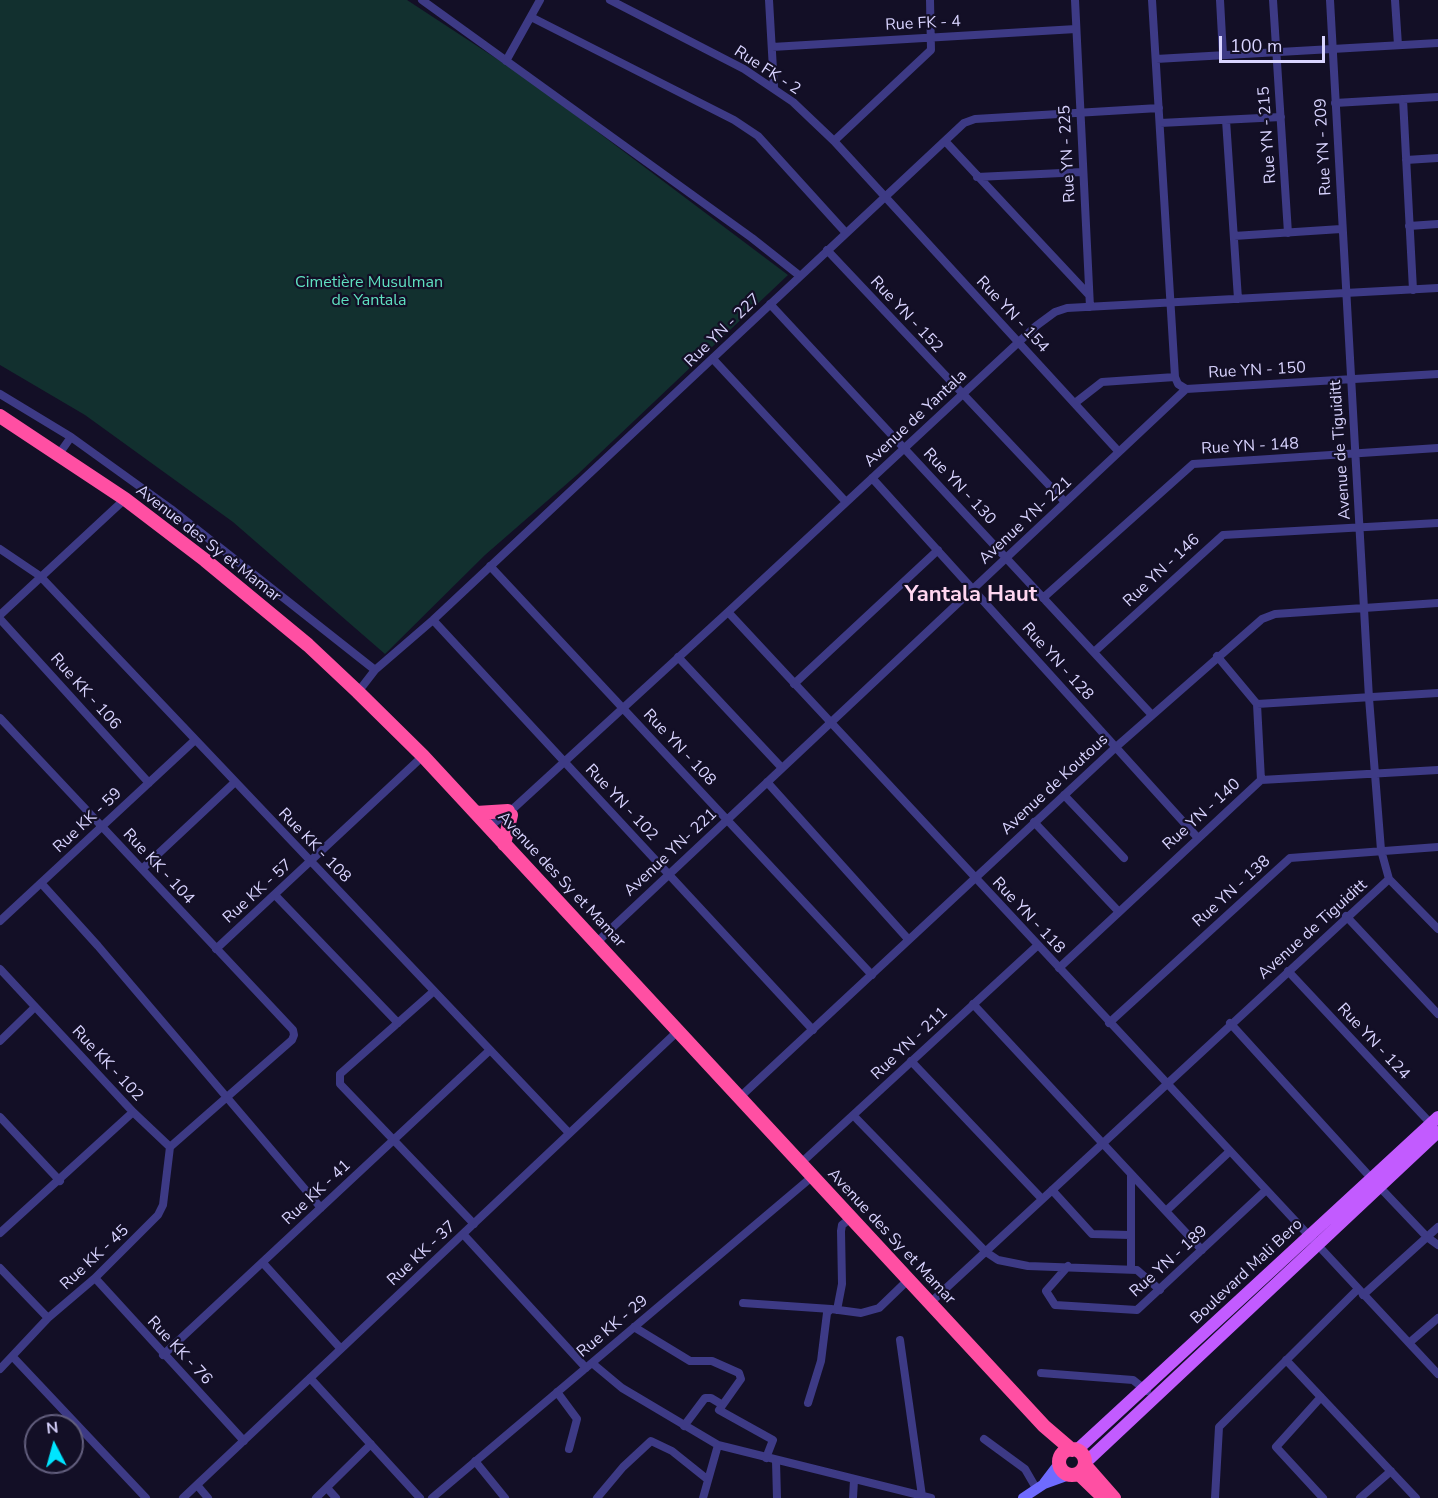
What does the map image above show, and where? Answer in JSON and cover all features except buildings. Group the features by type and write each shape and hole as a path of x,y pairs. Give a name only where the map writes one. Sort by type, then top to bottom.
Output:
{"highway":[{"name":"Avenue des Sy et Mamar","path":"0,416 125,499 247,593 358,692 423,756 679,1030 1044,1426 1067,1455"},
{"path":"476,813 511,811 504,844"},
{"path":"1104,1498 1080,1469 1082,1454 1067,1455 1062,1470 1080,1469 1114,1498"}],"main road":[{"name":"Boulevard Mali Bero","path":"1080,1469 1149,1393 1375,1182 1435,1132"},
{"name":"Boulevard Mali Bero","path":"1067,1455 1149,1393"}],"street":[{"path":"422,0 742,231 800,276"},
{"path":"506,61 540,0"},
{"name":"Rue FK - 2","path":"610,0 744,69 774,87 834,141 884,198"},
{"path":"770,0 774,87"},
{"path":"834,141 928,54 932,38 930,0"},
{"name":"Rue YN - 225","path":"1074,0 1090,307"},
{"path":"1152,0 1174,377 1178,384 1186,389"},
{"path":"1220,0 1223,55"},
{"name":"Rue YN - 215","path":"1273,0 1288,233"},
{"name":"Rue YN - 209","path":"1330,0 1345,293"},
{"path":"1395,0 1398,45"},
{"path":"531,17 734,120 758,135 846,233"},
{"name":"Rue FK - 4","path":"772,47 1076,29"},
{"path":"1156,59 1438,43"},
{"path":"1335,103 1438,97"},
{"path":"1403,99 1413,290"},
{"name":"Rue YN - 227","path":"358,692 375,670 433,620 964,123 975,119 1158,108"},
{"path":"1160,123 1281,117"},
{"path":"1226,120 1238,299"},
{"path":"945,141 1089,295"},
{"path":"1406,160 1438,158"},
{"path":"977,177 1083,172"},
{"name":"Rue YN - 154","path":"884,198 1119,452"},
{"path":"1409,226 1438,224"},
{"path":"1234,236 1341,229"},
{"name":"Rue YN - 152","path":"827,250 1065,502"},
{"name":"Avenue de Yantala","path":"491,829 728,612 903,447 1055,312 1067,308 1438,288"},
{"name":"Avenue de Tiguiditt","path":"930,1303 1230,1023 1389,879 1381,850 1369,698 1345,293"},
{"name":"Rue YN - 130","path":"770,304 1152,714"},
{"path":"712,359 846,502"},
{"name":"Rue YN - 150","path":"1186,389 1438,374"},
{"path":"1075,403 1102,382 1174,377"},
{"name":"Avenue YN- 221","path":"596,943 1186,389"},
{"path":"0,394 71,437 171,509 375,670"},
{"path":"59,454 71,437"},
{"name":"Rue YN - 148","path":"1044,598 1193,464 1438,448"},
{"name":"Rue YN - 128","path":"872,478 1197,837"},
{"path":"0,617 40,576 125,499"},
{"name":"Rue YN - 146","path":"1094,652 1223,536 1438,523"},
{"name":"Rue KK - 108","path":"0,549 40,576 569,1133"},
{"path":"794,684 938,550"},
{"name":"Rue YN - 108","path":"490,566 872,975"},
{"name":"Avenue de Koutous","path":"740,1096 1152,714 1217,656 1269,616 1438,603"},
{"name":"Rue YN - 118","path":"728,612 1228,1152 1438,1374"},
{"name":"Rue KK - 106","path":"0,617 149,783"},
{"name":"Rue YN - 102","path":"433,620 813,1030"},
{"path":"1217,656 1257,704 1261,780"},
{"path":"678,657 782,768"},
{"path":"1257,704 1438,693"},
{"name":"Rue KK - 104","path":"0,718 293,1030 292,1040 227,1096"},
{"name":"Rue KK - 59","path":"0,921 195,740"},
{"name":"Rue KK - 57","path":"216,949 423,756"},
{"name":"Rue YN - 140","path":"1059,968 1197,837 1261,780 1438,770"},
{"path":"142,869 235,782"},
{"path":"767,782 908,939"},
{"path":"1064,795 1124,858"},
{"path":"1034,822 1119,912"},
{"name":"Rue YN - 138","path":"1109,1023 1286,861 1296,857 1438,847"},
{"path":"1389,879 1436,925"},
{"path":"41,883 227,1096 321,1208"},
{"path":"275,895 398,1023"},
{"path":"1346,916 1438,1014"},
{"name":"Rue YN - 211","path":"801,1163 1038,945"},
{"name":"Rue KK - 102","path":"0,969 133,1112 170,1147"},
{"name":"Rue YN - 124","path":"1288,971 1435,1132"},
{"path":"434,991 340,1074 339,1079 340,1084 474,1224"},
{"path":"974,1004 1202,1250"},
{"path":"0,1041 35,1007"},
{"path":"1230,1023 1375,1182 1427,1237 1438,1245"},
{"name":"Rue KK - 37","path":"183,1498 679,1030"},
{"name":"Rue KK - 41","path":"164,1355 490,1050"},
{"path":"911,1061 1042,1199"},
{"path":"170,1147 227,1096"},
{"path":"0,1233 133,1112"},
{"path":"853,1116 986,1252 1008,1263 1138,1270 1160,1290"},
{"path":"0,1117 60,1180"},
{"name":"Rue KK - 45","path":"0,1369 48,1318 94,1278 158,1215 163,1205 170,1147"},
{"path":"1166,1211 1228,1152"},
{"path":"1131,1174 1131,1269"},
{"name":"Rue KK - 29","path":"432,1498 813,1176"},
{"path":"1052,1190 1092,1234 1130,1235"},
{"name":"Rue YN - 189","path":"1068,1266 1046,1291 1057,1306 1136,1310 1266,1191"},
{"path":"808,1403 821,1361 825,1320 834,1309 842,1284 842,1225 851,1218"},
{"path":"1215,1498 1219,1427 1286,1360 1360,1292 1438,1227"},
{"path":"463,1234 589,1365 684,1426 718,1445 931,1498"},
{"path":"263,1263 341,1349"},
{"path":"0,1268 48,1318"},
{"name":"Rue KK - 76","path":"94,1278 244,1440"},
{"path":"743,1303 861,1313 879,1308 909,1280"},
{"path":"1409,1344 1438,1318"},
{"path":"634,1327 690,1361 712,1361 739,1373 741,1379 721,1404 720,1412 772,1440 766,1458"},
{"path":"900,1340 922,1496"},
{"path":"13,1357 147,1498"},
{"path":"1286,1360 1416,1498"},
{"path":"1041,1372 1133,1380 1149,1393"},
{"path":"310,1378 420,1498"},
{"path":"556,1392 577,1419 569,1449"},
{"path":"1321,1397 1276,1447 1323,1498"},
{"path":"684,1426 705,1398 711,1398 721,1404"},
{"path":"984,1439 1025,1469 1040,1486"},
{"path":"597,1498 623,1467 651,1441 672,1451 707,1479"},
{"path":"316,1498 371,1444"},
{"path":"703,1498 718,1445"},
{"path":"1040,1486 1067,1455"},
{"path":"475,1461 506,1498"},
{"path":"777,1461 777,1498"},
{"path":"1023,1498 1040,1486 1080,1469"},
{"path":"1360,1498 1391,1471"},
{"path":"853,1498 854,1480"},
{"path":"197,1485 208,1498"},
{"path":"327,1488 336,1498"}],"green space":[{"name":"Cimetière Musulman de Yantala","path":"0,0 407,0 526,78 788,275 578,474 485,555 385,654 233,522 85,415 0,365"}],"district":[{"name":"Yantala Haut","path":"971,596"}]}
